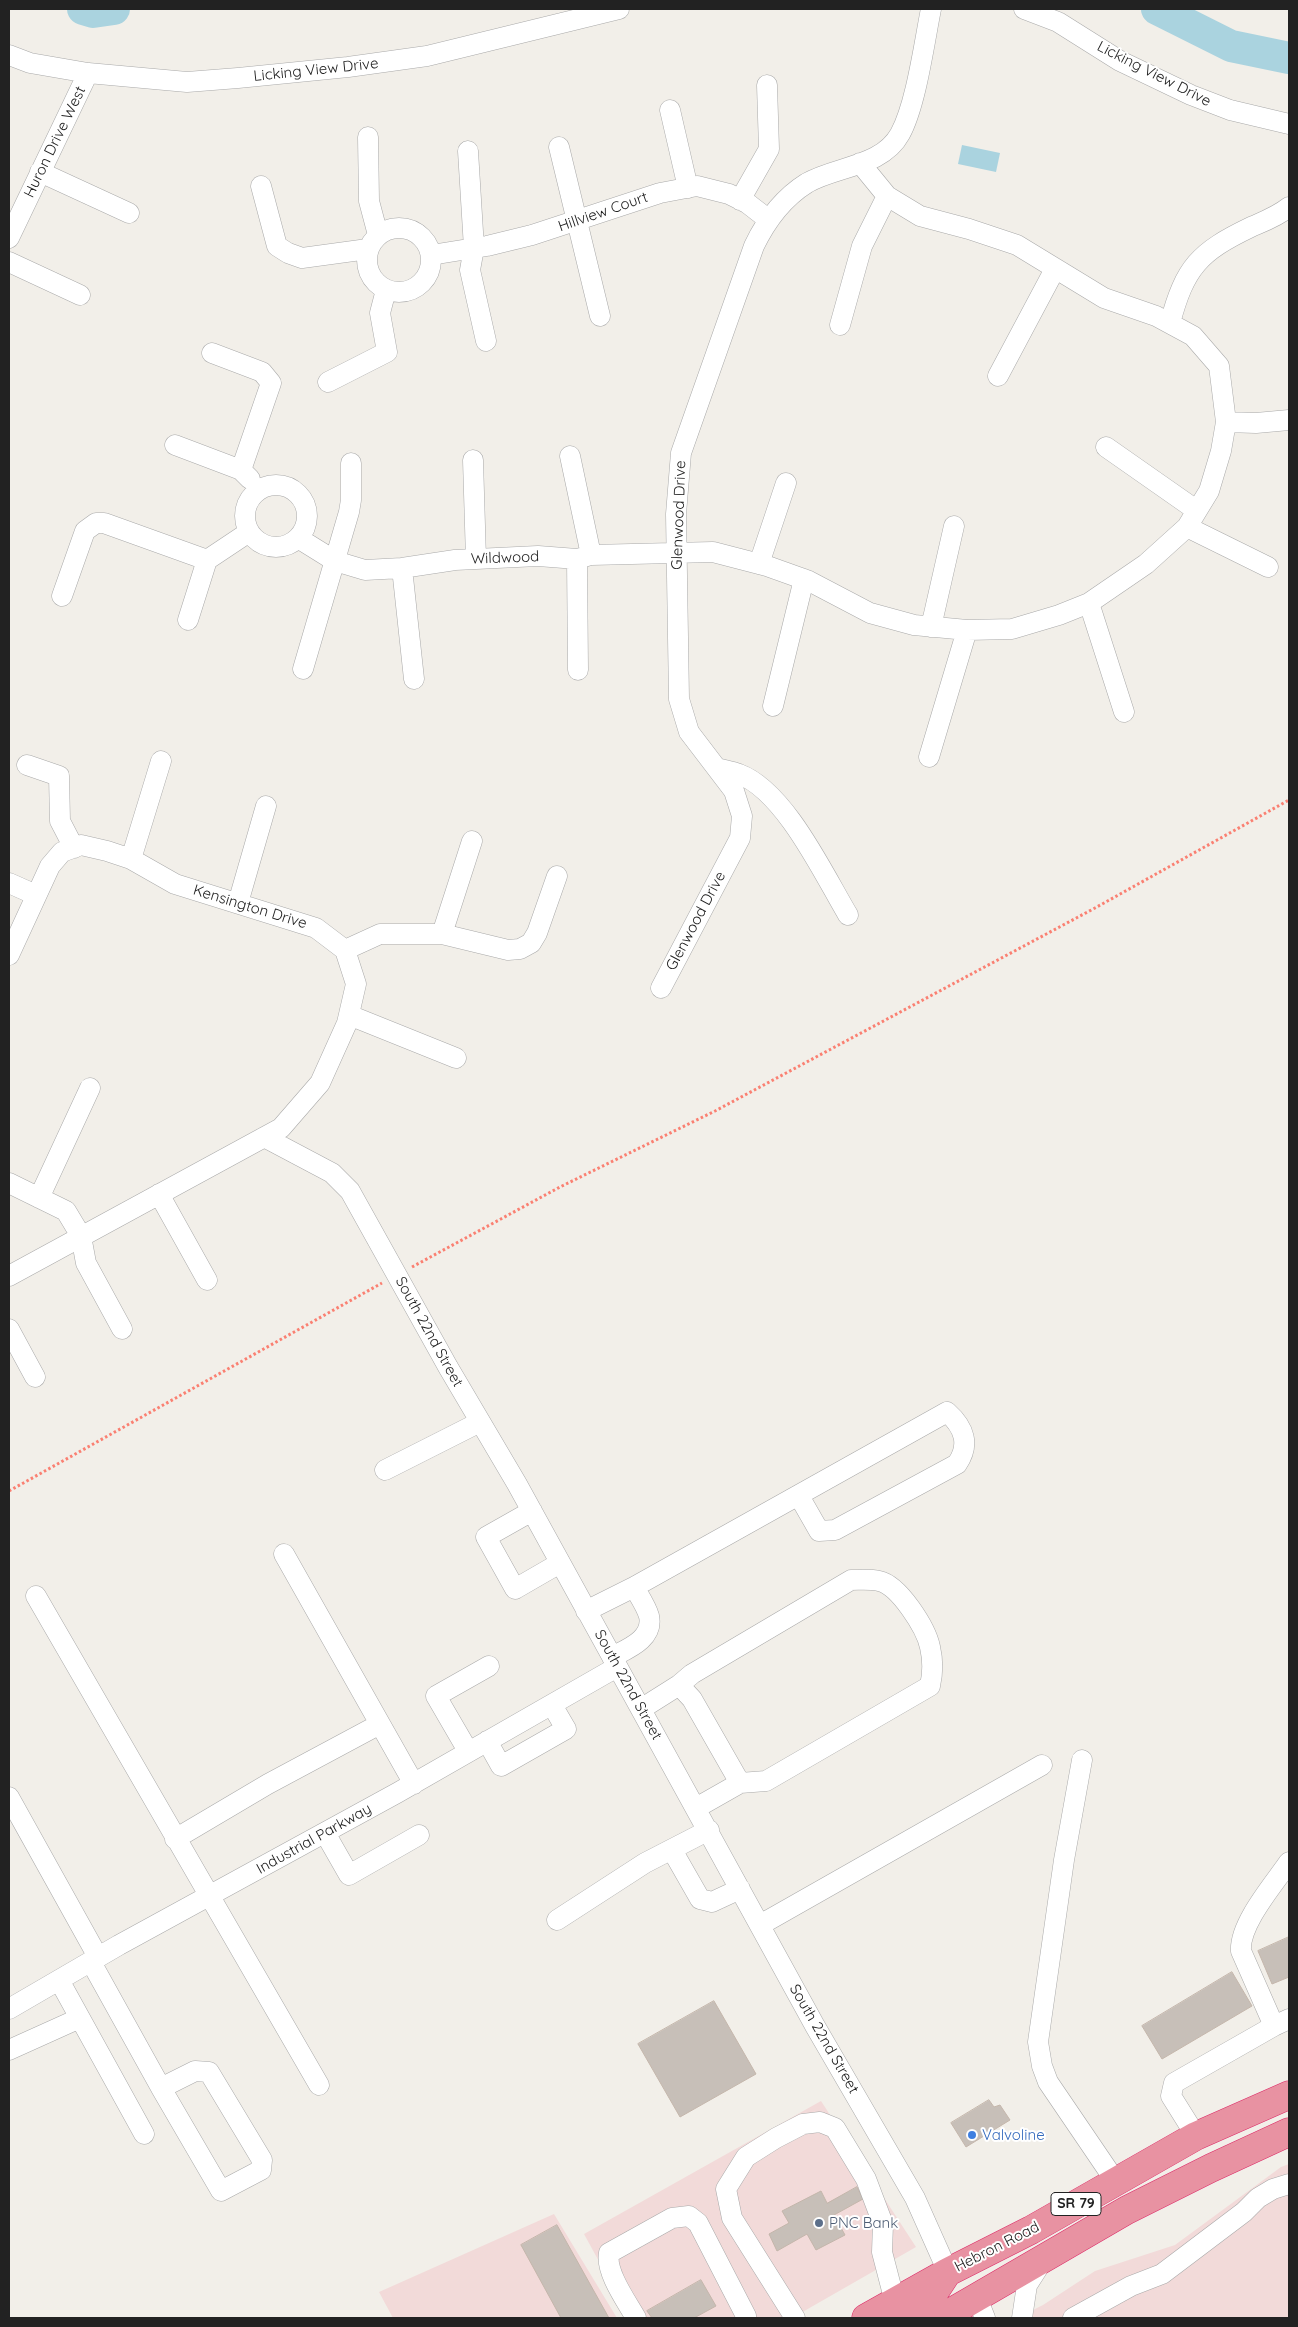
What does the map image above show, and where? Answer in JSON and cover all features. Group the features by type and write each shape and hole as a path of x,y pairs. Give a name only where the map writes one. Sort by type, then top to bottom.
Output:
{"highway":[{"name":"Hebron Road","path":"866,2318 903,2310 948,2272 1031,2230 1196,2136 1289,2095"},
{"name":"Hebron Road","path":"941,2318 981,2308 1044,2259 1127,2210 1210,2168 1289,2132"},
{"path":"981,2308 1004,2258 1034,2239 1151,2176 1165,2154"}],"street":[{"name":"Licking View Drive","path":"9,55 30,63 88,73 186,82 348,67 427,56 619,9"},
{"name":"Glenwood Drive","path":"661,988 740,838 742,816 734,791 689,732 679,699 676,514 681,453 754,246 769,220 782,203 808,183 860,163 889,149 900,135 909,112 931,9"},
{"name":"Licking View Drive","path":"1024,9 1058,22 1120,60 1191,95 1230,110 1289,124"},
{"name":"Huron Drive West","path":"9,238 88,73"},
{"path":"740,200 769,149 766,85"},
{"path":"670,110 688,188"},
{"path":"261,186 277,246 288,253 302,258 373,242 388,229 400,228 411,230 420,236 428,245 431,256 428,275 415,289 396,293 386,290 378,285 367,269 373,242 369,201 368,137"},
{"path":"559,147 600,316"},
{"path":"468,151 474,248 470,270 486,341"},
{"name":"Wildwood","path":"298,538 335,561 365,570 402,568 455,560 713,552 759,564 804,579 870,613 914,625 967,630 1012,629 1059,615 1088,603 1146,564 1191,518 1208,491 1221,451 1226,422 1219,366 1193,336 1156,316 1104,298 1017,245 969,229 920,216 887,196 860,163"},
{"path":"40,172 129,213"},
{"name":"Hillview Court","path":"431,256 532,235 660,192 697,186 714,189 740,200 769,220"},
{"path":"840,325 862,246 887,196"},
{"path":"1170,323 1177,298 1196,260 1220,243 1280,214 1289,207"},
{"path":"9,262 80,294"},
{"path":"998,376 1056,269"},
{"path":"328,382 387,352 380,313 386,290"},
{"path":"212,353 262,372 271,383 241,470"},
{"path":"1226,422 1256,423 1289,420"},
{"path":"175,445 241,470 260,489"},
{"path":"1106,446 1191,518 1268,567"},
{"path":"570,456 584,557 578,670"},
{"path":"473,460 476,559"},
{"path":"303,669 350,505 351,463"},
{"path":"759,564 786,483"},
{"path":"269,486 284,486 297,493 303,501 306,520 304,530 298,538 290,543 272,546 263,544 249,532 246,523 247,504 260,489 269,486"},
{"path":"62,596 85,531 96,523 104,523 206,560"},
{"path":"931,627 954,526"},
{"path":"188,620 206,560 249,532"},
{"path":"402,568 414,679"},
{"path":"773,706 804,579"},
{"path":"1088,603 1124,712"},
{"path":"929,757 967,630"},
{"path":"131,859 160,761"},
{"path":"9,955 50,866 62,852 74,848 60,821 59,776 27,765"},
{"path":"716,768 740,774 770,796 787,814 848,915"},
{"path":"238,903 266,806"},
{"path":"442,934 472,841"},
{"name":"Kensington Drive","path":"74,848 81,845 107,850 131,859 175,884 316,928 345,950"},
{"path":"9,1276 281,1128 320,1083 349,1014 356,984 345,950 380,934 442,934 508,950 520,949 530,943 537,933 557,876"},
{"path":"9,883 36,895"},
{"path":"349,1014 456,1058"},
{"path":"39,1198 90,1088"},
{"name":"South 22nd Street","path":"264,1137 332,1173 350,1191 532,1511 760,1925 915,2198 948,2272"},
{"path":"9,1183 66,1211 81,1236 86,1263 122,1329"},
{"path":"159,1194 207,1280"},
{"path":"9,1330 35,1377"},
{"path":"586,1611 634,1587 948,1412 955,1419 966,1441 965,1453 957,1464 835,1530 819,1531 799,1496"},
{"path":"385,1470 480,1422"},
{"path":"532,1511 486,1537 515,1589 560,1564"},
{"path":"284,1554 414,1784"},
{"path":"642,1709 679,1685 692,1674 852,1580 879,1581 892,1587 907,1603 929,1645 933,1672 930,1686 766,1781 740,1782 696,1808"},
{"name":"Industrial Parkway","path":"9,2008 208,1896 414,1784 468,1751 552,1705 641,1642 648,1629 649,1617 634,1587"},
{"path":"36,1596 319,2085"},
{"path":"468,1751 436,1696 489,1666"},
{"path":"679,1685 692,1699 740,1782"},
{"path":"487,1741 501,1766 566,1729 552,1705"},
{"path":"175,1839 268,1784 380,1724"},
{"path":"1082,1760 1064,1860 1038,2042 1042,2066 1048,2082 1116,2182"},
{"path":"760,1925 1042,1765"},
{"path":"9,1797 161,2088 221,2191 261,2170 262,2160 209,2072 195,2071 161,2088"},
{"path":"557,1920 645,1863 709,1830"},
{"path":"325,1833 349,1875 419,1835"},
{"path":"672,1850 700,1899 712,1902 740,1889"},
{"path":"1196,2136 1171,2096 1174,2083 1281,2022 1241,1951 1241,1941 1246,1928 1289,1862"},
{"path":"59,1980 144,2134"},
{"path":"9,2050 80,2018"},
{"path":"835,2128 867,2114"},
{"path":"795,2318 732,2218 726,2189 746,2157 803,2124 820,2122 835,2128 866,2178 883,2224 882,2252 903,2310"},
{"path":"1073,2318 1131,2286 1162,2274 1244,2212 1258,2198 1273,2189 1289,2184"},
{"path":"636,2318 607,2261 609,2253 672,2218 688,2216 698,2224 745,2317"},
{"path":"1022,2318 1027,2285 1044,2259"}],"path":[{"path":"9,1491 397,1275 560,1187 715,1112 1095,908 1289,800"}],"shaded area":[{"path":"821,2101 916,2247 792,2318 630,2318 584,2234"},
{"path":"1289,2164 1289,2318 1017,2318 1043,2305 1095,2271 1175,2245 1281,2167"},
{"path":"554,2214 617,2318 393,2318 379,2292"}],"water":[{"path":"962,145 1000,153 996,172 958,164"}],"building":[{"path":"1289,1937 1289,1977 1272,1984 1258,1951"},
{"path":"1232,1972 1252,2006 1162,2059 1142,2026"},
{"path":"714,2001 756,2074 680,2117 638,2044"},
{"name":"Valvoline","path":"989,2100 994,2107 1000,2105 1010,2120 966,2147 951,2123"},
{"path":"857,2187 863,2199 834,2215 845,2235 816,2250 807,2234 777,2251 769,2234 789,2223 782,2211 821,2191 827,2203"},
{"path":"557,2225 609,2318 561,2318 521,2245"},
{"path":"701,2280 716,2306 694,2318 652,2318 647,2311"}],"waterway":[{"path":"83,9 93,12 114,9"},
{"path":"1157,9 1231,46 1289,58"}],"place":[{"name":"Valvoline","path":"972,2135"},
{"name":"PNC Bank","path":"819,2223"}]}
